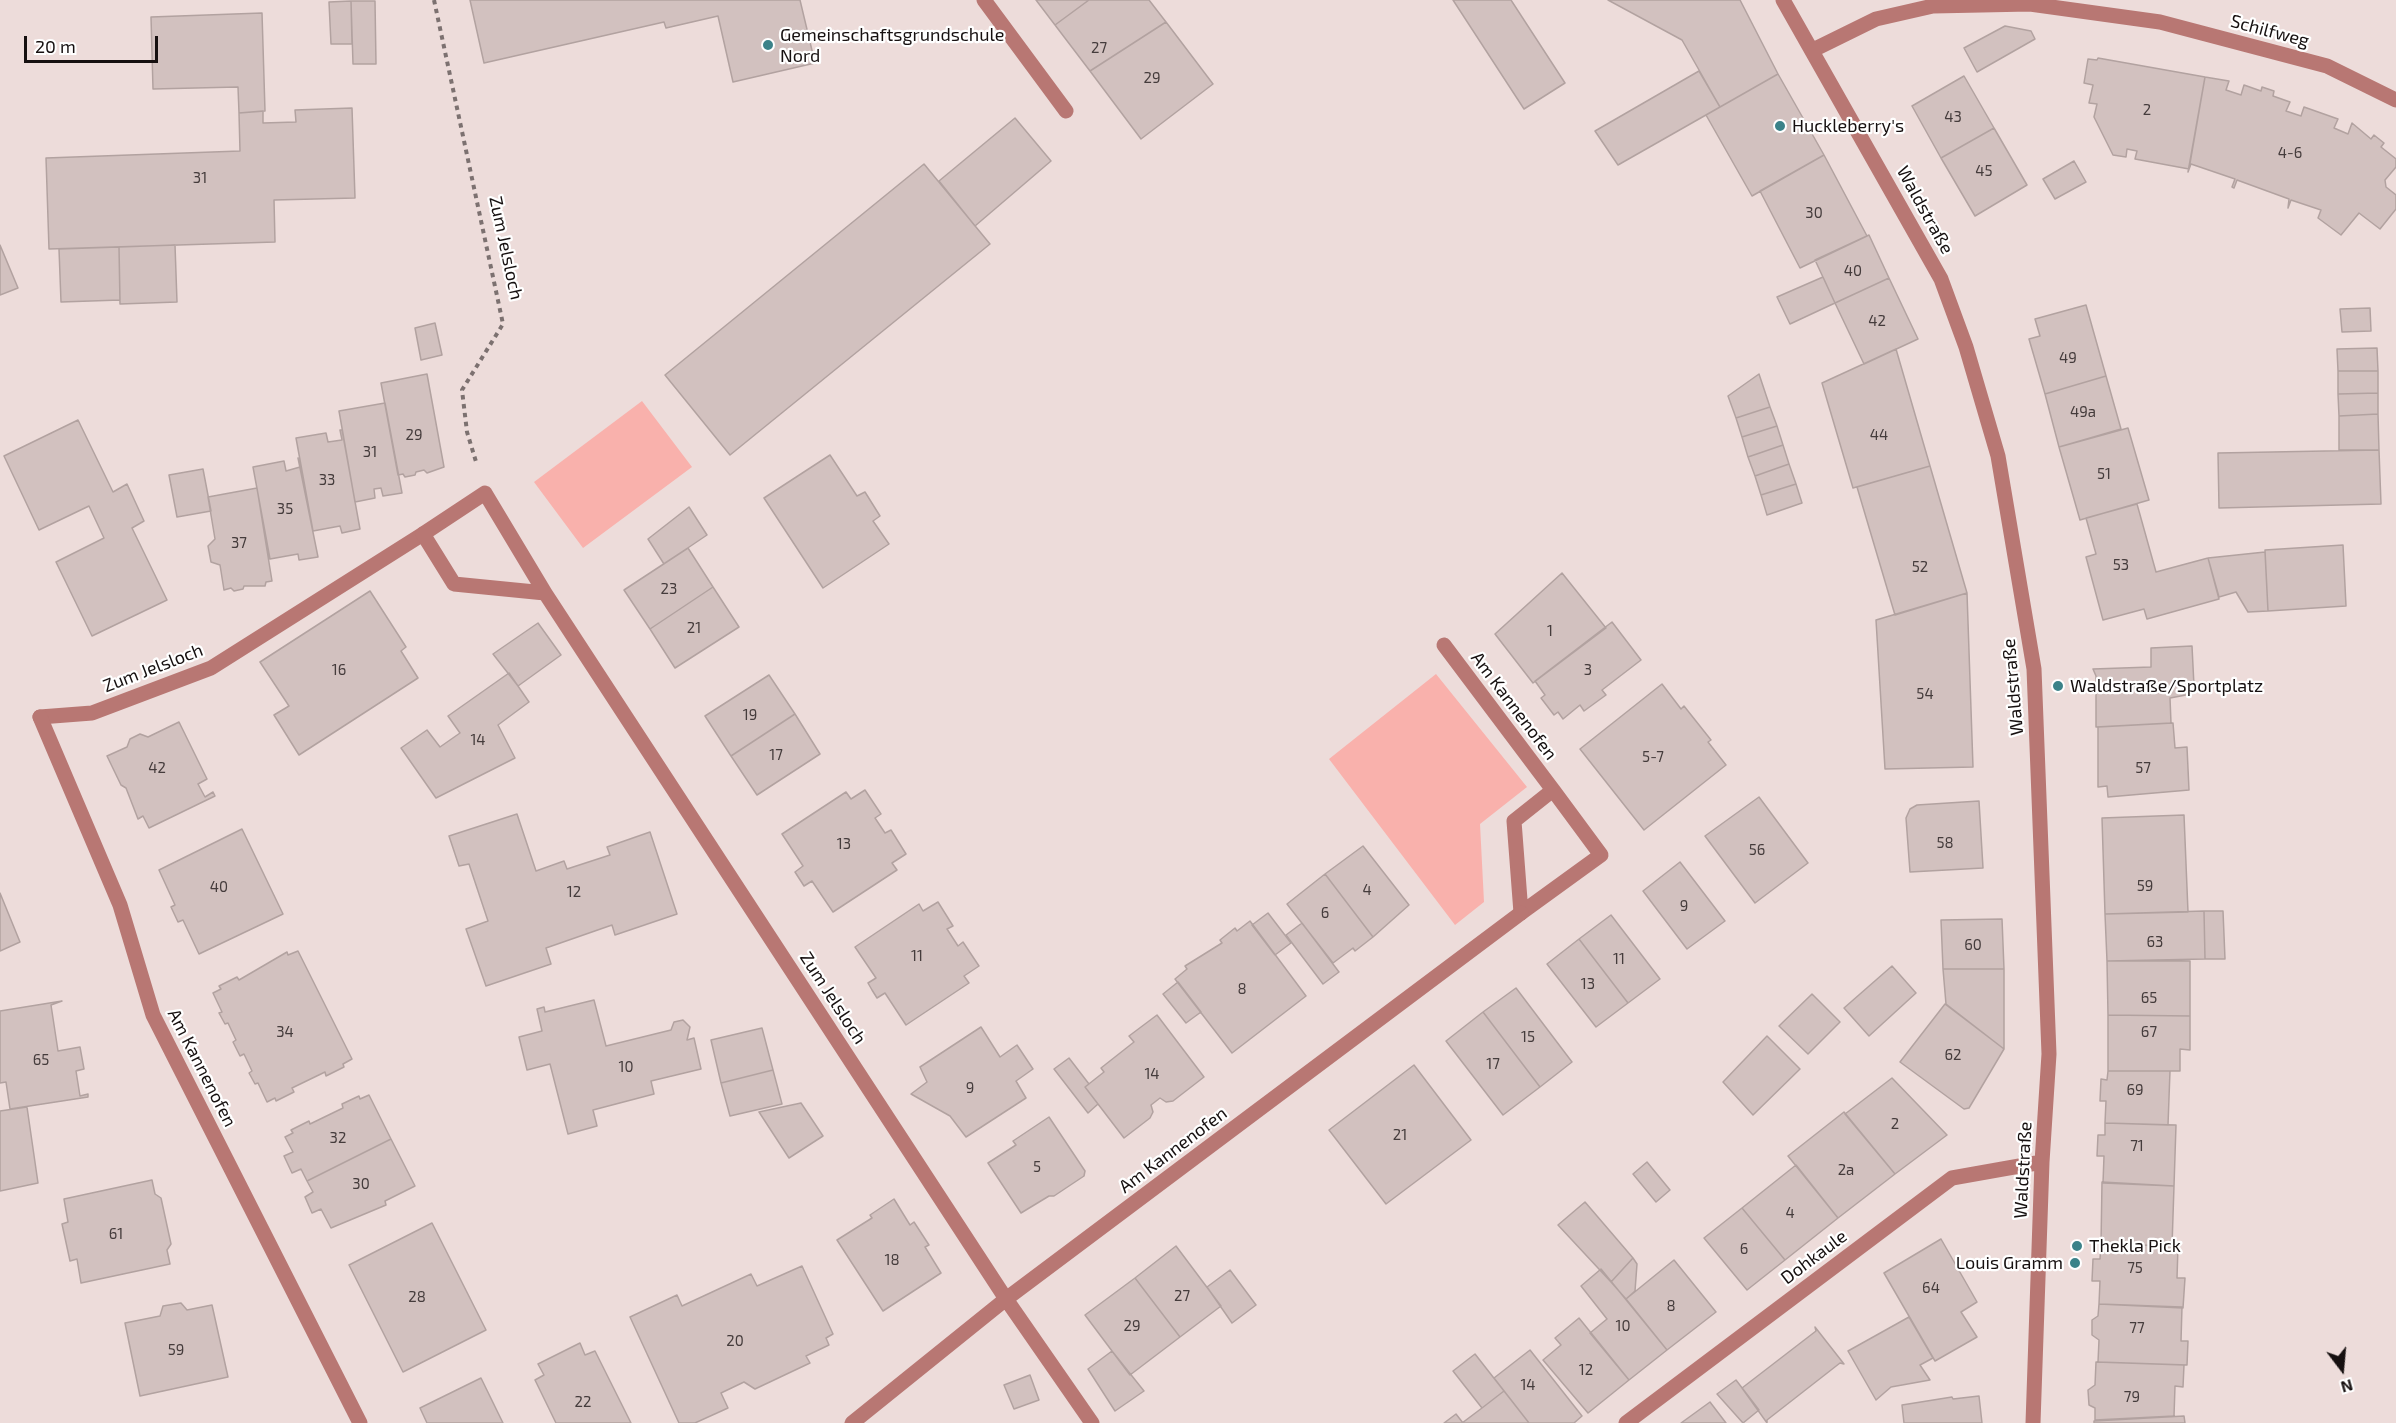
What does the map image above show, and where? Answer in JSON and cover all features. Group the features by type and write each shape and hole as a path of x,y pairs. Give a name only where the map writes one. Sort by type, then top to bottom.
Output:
{"street":[{"path":"984,0 1066,111"},
{"name":"Waldstraße","path":"1783,0 1941,279 1966,347 1998,456 2034,669 2049,1053 2042,1162 2033,1423"},
{"name":"Schilfweg","path":"1813,50 1876,19 1933,6 2030,4 2160,22 2327,66 2396,100"},
{"name":"Zum Jelsloch","path":"40,717 92,713 211,668 484,493 545,593 1006,1299 1092,1423"},
{"path":"423,534 454,584 545,593"},
{"name":"Am Kannenofen","path":"852,1423 1006,1299 1601,855 1444,645"},
{"name":"Am Kannenofen","path":"40,717 120,905 153,1016 360,1423"},
{"path":"1521,913 1514,821 1553,790"},
{"name":"Dohkaule","path":"1626,1423 1952,1178 2042,1162"}],"path":[{"name":"Zum Jelsloch","path":"434,0 503,324 462,390 467,432 484,493"}],"shaded area":[{"path":"642,401 692,467 583,548 534,482"},
{"path":"1436,674 1527,787 1480,824 1484,902 1455,925 1329,759"}],"building":[{"name":"Gemeinschaftsgrundschule Nord","path":"470,0 800,0 815,63 733,82 718,16 666,28 664,22 484,63"},
{"path":"1036,0 1089,0 1055,25"},
{"path":"1089,0 1149,0 1166,22 1090,71 1055,25"},
{"path":"1453,0 1511,0 1565,83 1524,109"},
{"path":"1608,0 1740,0 1778,74 1720,107 1682,40"},
{"path":"351,1 375,1 376,64 353,64"},
{"path":"351,1 352,44 331,44 329,2"},
{"path":"262,13 265,111 239,113 238,87 153,89 151,17"},
{"path":"1166,22 1213,84 1141,139 1090,71"},
{"path":"2005,26 2031,31 2035,39 1977,72 1964,48"},
{"path":"2098,58 2205,77 2189,169 2135,159 2137,151 2127,149 2126,157 2113,155 2094,117 2097,104 2089,103 2093,85 2084,83 2088,59 2097,60"},
{"path":"1699,71 1720,107 1618,165 1595,131"},
{"path":"1778,74 1824,155 1752,196 1706,115"},
{"path":"1964,76 1994,128 1941,158 1912,106"},
{"path":"2205,77 2229,81 2226,90 2241,95 2244,85 2261,91 2262,87 2274,91 2273,96 2290,102 2286,111 2301,116 2304,107 2338,119 2334,128 2348,134 2352,123 2371,139 2374,135 2384,143 2381,147 2396,159 2396,167 2385,180 2386,187 2396,195 2396,209 2380,229 2359,213 2341,235 2318,218 2321,210 2291,200 2288,208 2289,199 2237,180 2234,188 2232,187 2235,179 2191,164 2188,172"},
{"path":"352,108 355,198 274,200 275,242 49,249 46,158 240,151 239,113 263,111 263,123 296,122 295,110"},
{"path":"1015,118 1051,161 975,226 939,181"},
{"path":"1994,128 2027,185 1975,216 1941,158"},
{"path":"1824,155 1867,236 1800,268 1760,191"},
{"path":"2074,161 2086,182 2055,199 2043,179"},
{"path":"924,164 990,244 730,455 665,375"},
{"path":"1869,235 1889,278 1835,303 1815,260"},
{"path":"0,245 18,288 0,295"},
{"path":"175,245 177,302 120,304 119,247"},
{"path":"119,247 120,300 61,302 59,249"},
{"path":"1823,277 1835,303 1790,324 1777,297"},
{"path":"1889,278 1918,339 1864,364 1835,303"},
{"path":"2086,305 2106,376 2045,394 2029,339 2040,336 2035,319"},
{"path":"2370,308 2371,331 2342,332 2340,309"},
{"path":"435,323 442,355 421,360 415,328"},
{"path":"2377,348 2378,371 2338,371 2337,349"},
{"path":"1896,349 1930,466 1853,488 1822,383"},
{"path":"2338,371 2378,371 2378,393 2338,394"},
{"path":"427,374 444,467 427,473 424,470 416,472 415,475 405,477 403,474 398,475 381,383"},
{"path":"1759,374 1770,407 1736,418 1728,396"},
{"path":"2106,376 2121,429 2059,447 2045,394"},
{"path":"2378,393 2378,414 2339,416 2338,394"},
{"path":"385,403 402,493 383,496 381,488 374,489 375,498 355,502 339,411"},
{"path":"1770,407 1777,426 1742,437 1736,418"},
{"path":"2378,414 2379,450 2339,450 2339,416"},
{"path":"78,420 113,492 127,484 144,521 132,528 167,600 92,636 56,562 104,538 89,506 39,530 4,456"},
{"path":"1777,426 1783,445 1748,457 1742,437"},
{"path":"2128,428 2149,500 2080,520 2059,447"},
{"path":"340,430 342,430 360,529 342,533 340,526 313,531 296,438 326,433 328,442 342,440"},
{"path":"1783,445 1789,464 1755,476 1748,457"},
{"path":"2379,450 2381,504 2219,508 2218,453"},
{"path":"830,455 857,496 865,492 880,516 873,521 889,544 823,588 764,498"},
{"path":"284,461 286,471 300,467 318,557 299,560 298,554 270,559 253,467"},
{"path":"1789,464 1796,484 1761,495 1755,476"},
{"path":"1930,466 1967,593 1895,615 1857,487"},
{"path":"203,469 211,511 177,517 169,475"},
{"path":"1796,484 1802,503 1767,515 1761,495"},
{"path":"257,488 272,581 266,582 265,586 244,586 243,589 234,591 231,588 224,590 220,565 211,562 208,546 215,539 208,497"},
{"path":"2137,504 2156,572 2208,558 2219,599 2147,619 2144,609 2103,620 2086,557 2096,554 2086,518"},
{"path":"689,507 707,535 664,564 648,539"},
{"path":"2343,545 2346,606 2268,611 2265,550"},
{"path":"688,548 713,587 650,629 624,590"},
{"path":"2265,552 2268,611 2248,612 2236,592 2219,597 2208,558"},
{"path":"1562,573 1606,628 1533,683 1495,634"},
{"path":"713,587 739,627 675,668 650,629"},
{"path":"370,591 406,647 401,651 418,678 299,755 274,715 289,706 260,662"},
{"path":"1967,593 1973,767 1885,769 1876,620"},
{"path":"1612,622 1641,660 1602,690 1606,695 1584,711 1580,705 1563,719 1558,712 1554,715 1541,698 1545,695 1535,681"},
{"path":"538,623 561,655 518,686 493,654"},
{"path":"2192,646 2194,686 2186,687 2186,695 2170,698 2171,723 2096,727 2096,676 2093,669 2151,667 2151,648"},
{"path":"509,673 529,702 498,725 515,758 436,798 401,748 427,730 440,747 460,733 448,716"},
{"path":"769,675 795,714 731,756 705,716"},
{"path":"1662,684 1681,709 1684,706 1711,740 1708,742 1726,765 1644,830 1580,749"},
{"path":"795,714 820,754 757,795 731,756"},
{"path":"179,722 207,779 198,784 205,797 213,792 215,796 149,828 143,816 138,819 126,788 121,785 107,756 127,747 130,739 140,734 148,737"},
{"path":"2173,723 2175,748 2187,747 2189,790 2108,797 2107,786 2098,787 2098,727"},
{"path":"865,790 881,814 875,818 885,833 891,830 906,854 892,863 897,870 833,912 812,881 804,886 795,872 803,866 782,834 846,792 851,799"},
{"path":"1759,797 1808,863 1755,903 1705,836"},
{"path":"1979,801 1983,868 1910,872 1906,818 1910,809 1917,805"},
{"path":"517,814 536,871 564,861 567,869 610,855 607,847 650,832 677,914 615,935 612,925 546,948 551,964 486,986 466,929 488,921 469,864 459,866 449,836"},
{"path":"2184,815 2188,912 2105,914 2102,818"},
{"path":"242,829 283,914 199,954 183,920 178,922 171,907 175,905 159,870"},
{"path":"1363,846 1409,905 1373,937 1325,874"},
{"path":"1680,862 1725,921 1687,949 1643,891"},
{"path":"1325,874 1373,937 1355,951 1353,948 1333,963 1287,904"},
{"path":"0,893 20,942 0,951"},
{"path":"938,902 953,926 947,929 958,946 963,942 979,966 964,976 969,983 906,1025 885,993 877,998 868,983 876,978 855,947 919,904 923,911"},
{"path":"2204,911 2205,959 2107,961 2105,914"},
{"path":"2204,911 2223,911 2225,959 2205,959"},
{"path":"1268,913 1291,943 1275,955 1252,925"},
{"path":"1611,915 1660,979 1628,1003 1579,939"},
{"path":"2002,919 2004,969 1943,969 1941,920"},
{"path":"1250,921 1306,996 1232,1053 1175,979 1187,969 1185,966 1222,943 1220,940 1235,928 1237,931"},
{"path":"1302,923 1339,972 1323,984 1286,935"},
{"path":"1579,939 1628,1003 1596,1027 1547,964"},
{"path":"298,951 352,1059 343,1064 344,1067 326,1076 325,1072 292,1088 294,1092 276,1101 275,1098 267,1102 258,1083 255,1084 249,1073 252,1071 244,1054 240,1056 233,1042 236,1040 228,1023 225,1024 219,1013 222,1012 213,993 221,989 219,986 237,977 239,980 287,952 288,955"},
{"path":"2107,961 2190,961 2190,1016 2108,1015"},
{"path":"1892,966 1916,993 1869,1036 1844,1008"},
{"path":"1943,969 2004,969 2004,1049 1946,1004"},
{"path":"1178,982 1201,1012 1186,1023 1163,994"},
{"path":"1516,988 1572,1062 1540,1087 1483,1012"},
{"path":"1812,994 1840,1022 1808,1054 1779,1026"},
{"path":"594,1000 606,1046 671,1030 674,1022 683,1020 690,1027 687,1040 694,1038 701,1069 651,1081 654,1094 593,1110 597,1126 568,1134 550,1064 527,1070 519,1037 542,1031 537,1009 544,1007 545,1012"},
{"path":"62,1001 51,1005 58,1051 80,1047 84,1069 76,1071 80,1096 88,1094 88,1097 10,1109 6,1082 0,1083 0,1011"},
{"path":"1945,1004 2004,1049 1969,1108 1964,1109 1900,1062"},
{"path":"1483,1012 1540,1087 1503,1115 1446,1041"},
{"path":"1157,1015 1204,1077 1173,1101 1166,1102 1160,1098 1151,1105 1153,1112 1150,1118 1124,1138 1085,1087 1104,1072 1101,1068 1134,1042 1129,1036"},
{"path":"2108,1015 2190,1016 2190,1050 2180,1049 2180,1071 2108,1071"},
{"path":"981,1027 1000,1057 1017,1045 1033,1069 1016,1081 1026,1098 966,1137 950,1116 911,1094 927,1082 920,1067"},
{"path":"762,1028 773,1070 721,1083 711,1040"},
{"path":"1767,1036 1800,1069 1753,1115 1723,1082"},
{"path":"1069,1058 1089,1084 1085,1087 1098,1104 1088,1113 1054,1069"},
{"path":"1414,1065 1471,1140 1386,1204 1329,1130"},
{"path":"773,1070 782,1104 730,1116 721,1083"},
{"path":"2108,1071 2170,1071 2168,1125 2105,1123 2106,1101 2100,1101 2101,1079 2107,1080"},
{"path":"1892,1078 1947,1135 1895,1174 1845,1114"},
{"path":"369,1095 391,1139 307,1181 301,1169 292,1173 284,1156 293,1152 285,1137 293,1133 291,1130 309,1121 310,1124 343,1108 342,1104 359,1096 360,1099"},
{"path":"801,1103 823,1136 789,1158 759,1112"},
{"path":"27,1107 38,1183 0,1191 0,1111"},
{"path":"1844,1112 1895,1174 1838,1218 1788,1156"},
{"path":"1049,1117 1085,1171 1084,1176 1054,1196 1049,1196 1021,1213 988,1163 1016,1145 1013,1141"},
{"path":"2105,1123 2176,1125 2174,1186 2103,1183 2104,1156 2097,1156 2098,1135 2105,1135"},
{"path":"391,1139 415,1186 385,1201 386,1205 331,1228 321,1209 312,1213 305,1197 313,1192 307,1181"},
{"path":"1647,1162 1670,1190 1656,1202 1633,1174"},
{"path":"1796,1165 1838,1218 1785,1260 1742,1208"},
{"path":"152,1180 155,1194 161,1198 171,1244 167,1250 170,1264 81,1283 77,1259 70,1261 62,1224 68,1222 64,1199"},
{"path":"2102,1182 2174,1186 2172,1246 2101,1244"},
{"path":"894,1199 910,1225 914,1222 929,1245 925,1247 941,1273 883,1311 837,1240 872,1218 870,1215"},
{"path":"1585,1202 1633,1258 1611,1282 1558,1225"},
{"path":"1742,1208 1785,1260 1747,1290 1704,1238"},
{"path":"432,1223 486,1330 403,1372 349,1265"},
{"path":"1941,1239 1977,1302 1961,1312 1977,1337 1935,1361 1884,1273"},
{"path":"2101,1244 2178,1246 2177,1278 2185,1278 2183,1308 2099,1304 2100,1281 2092,1281 2093,1259 2100,1259"},
{"path":"1176,1246 1221,1306 1180,1337 1135,1278"},
{"path":"1633,1258 1637,1264 1635,1291 1626,1299 1611,1282"},
{"path":"1674,1260 1716,1312 1667,1350 1626,1299"},
{"path":"802,1266 833,1334 826,1338 829,1345 806,1356 810,1363 755,1389 744,1382 721,1393 728,1408 695,1423 679,1423 630,1317 677,1295 682,1306 751,1274 757,1286"},
{"path":"1601,1269 1667,1350 1629,1380 1590,1333 1607,1319 1581,1286"},
{"path":"1230,1270 1256,1305 1232,1323 1207,1287"},
{"path":"1135,1278 1180,1337 1130,1375 1085,1315"},
{"path":"181,1303 187,1310 212,1305 228,1377 140,1396 125,1323 160,1316 163,1306"},
{"path":"2099,1304 2182,1307 2181,1341 2188,1341 2187,1365 2098,1362 2099,1340 2092,1335 2092,1320 2098,1316"},
{"path":"1909,1317 1933,1358 1920,1365 1930,1380 1891,1387 1876,1400 1848,1351"},
{"path":"1579,1318 1629,1380 1588,1413 1543,1360 1561,1345 1555,1338"},
{"path":"1815,1327 1844,1364 1840,1363 1767,1420 1767,1423 1742,1388 1816,1331"},
{"path":"580,1343 585,1355 595,1351 631,1423 556,1423 535,1380 544,1375 538,1364"},
{"path":"1530,1350 1582,1416 1574,1423 1529,1423 1494,1378"},
{"path":"1112,1351 1144,1391 1115,1411 1088,1369"},
{"path":"1475,1354 1504,1391 1482,1408 1453,1371"},
{"path":"2096,1362 2184,1365 2183,1387 2175,1386 2174,1416 2095,1420 2095,1408 2089,1405 2088,1390 2095,1385"},
{"path":"1030,1375 1039,1400 1014,1409 1004,1385"},
{"path":"481,1378 503,1423 427,1423 420,1408"},
{"path":"1736,1380 1759,1410 1743,1423 1717,1394"},
{"path":"1504,1391 1529,1423 1462,1423 1482,1408"},
{"path":"1979,1396 1982,1423 1904,1423 1902,1405 1952,1397 1953,1399"},
{"path":"1710,1402 1726,1423 1681,1423"},
{"path":"1456,1414 1463,1423 1444,1423"},
{"path":"2184,1416 2185,1423 2094,1423 2094,1421"}],"place":[{"name":"Gemeinschaftsgrundschule Nord","path":"768,45"},
{"name":"Huckleberry's","path":"1780,126"},
{"name":"Waldstraße/Sportplatz","path":"2058,686"},
{"name":"Thekla Pick","path":"2077,1246"},
{"name":"Louis Gramm","path":"2075,1263"}]}
